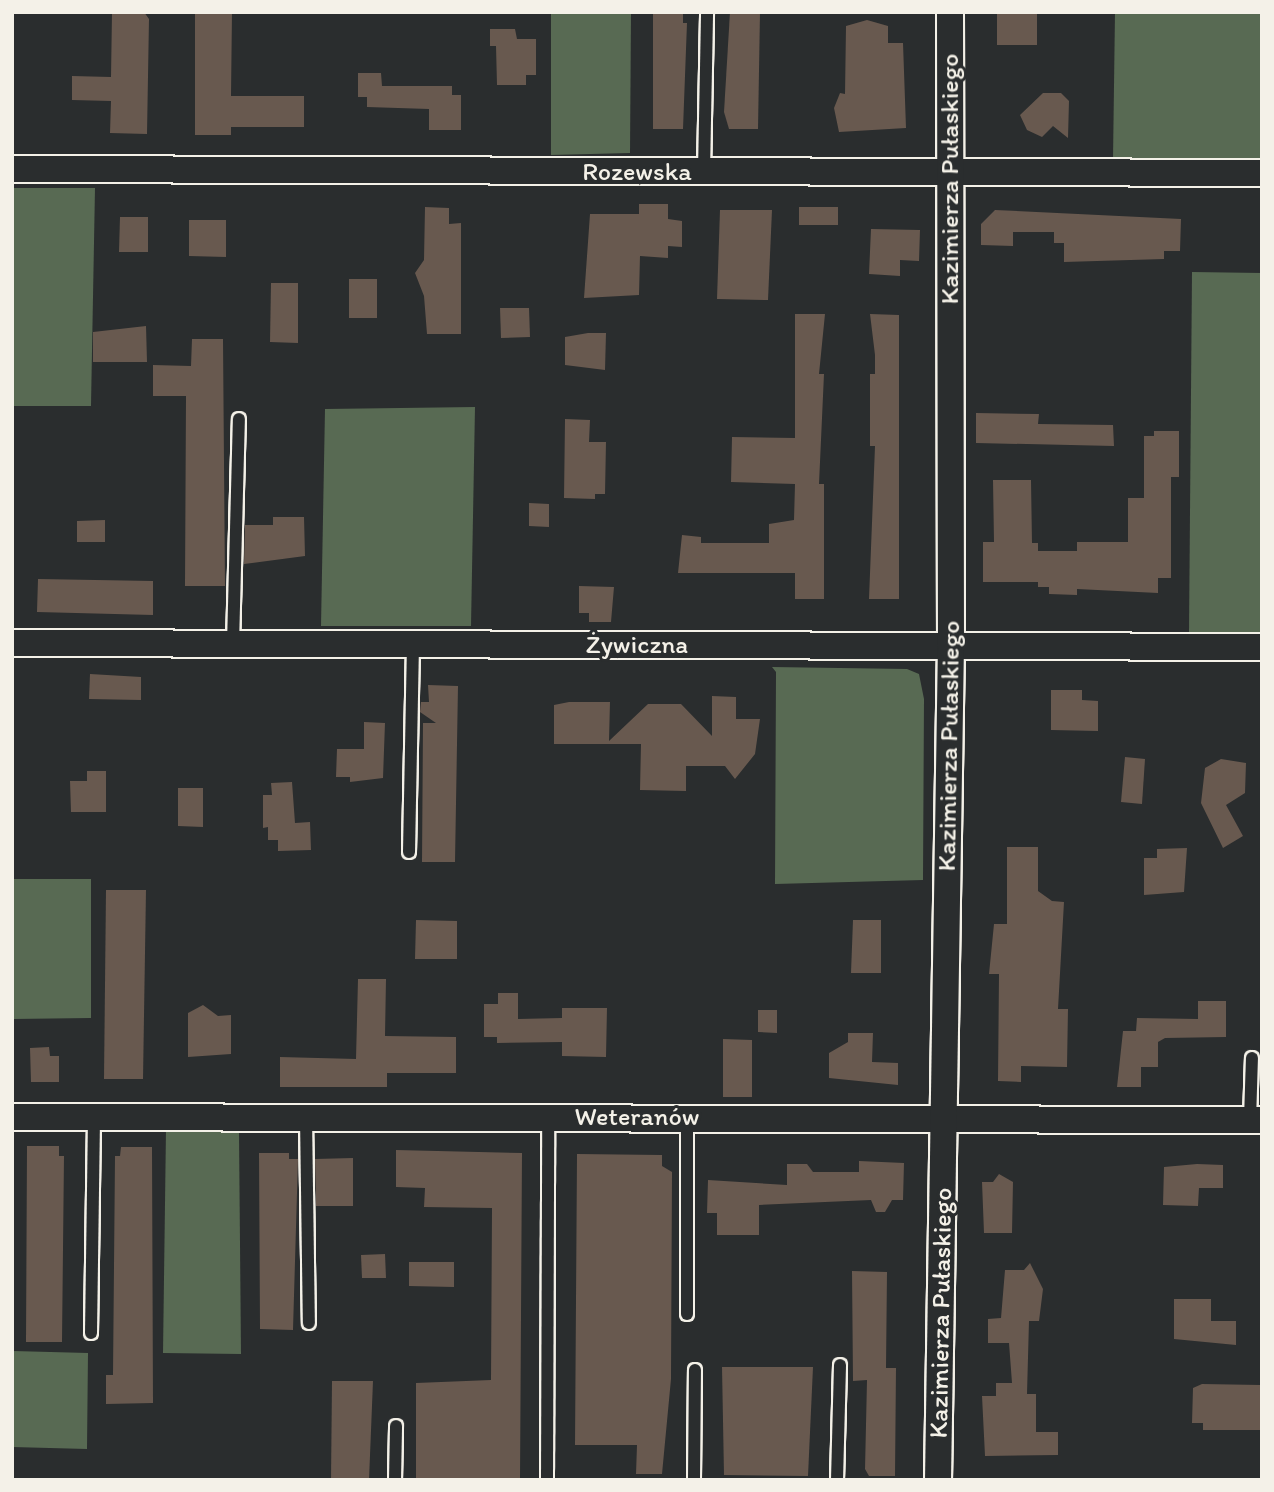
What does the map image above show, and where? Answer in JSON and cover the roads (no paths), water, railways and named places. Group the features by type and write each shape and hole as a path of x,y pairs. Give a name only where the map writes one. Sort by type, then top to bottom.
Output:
{"street":[{"name":"Kazimierza Pułaskiego","path":"938,1480 951,646 950,12"},
{"name":"Rozewska","path":"12,169 1262,173"},
{"name":"Żywiczna","path":"12,643 1262,647"},
{"name":"Weteranów","path":"12,1117 944,1116 1256,1120"}],"lane":[{"path":"704,172 707,12"},
{"path":"233,644 239,419"},
{"path":"410,852 413,645"},
{"path":"1252,1058 1256,1120"},
{"path":"306,1116 309,1323"},
{"path":"91,1333 94,1117"},
{"path":"547,1480 548,1117"},
{"path":"687,1117 687,1314"},
{"path":"837,1480 840,1365"},
{"path":"694,1480 695,1370"},
{"path":"395,1480 396,1426"}]}
